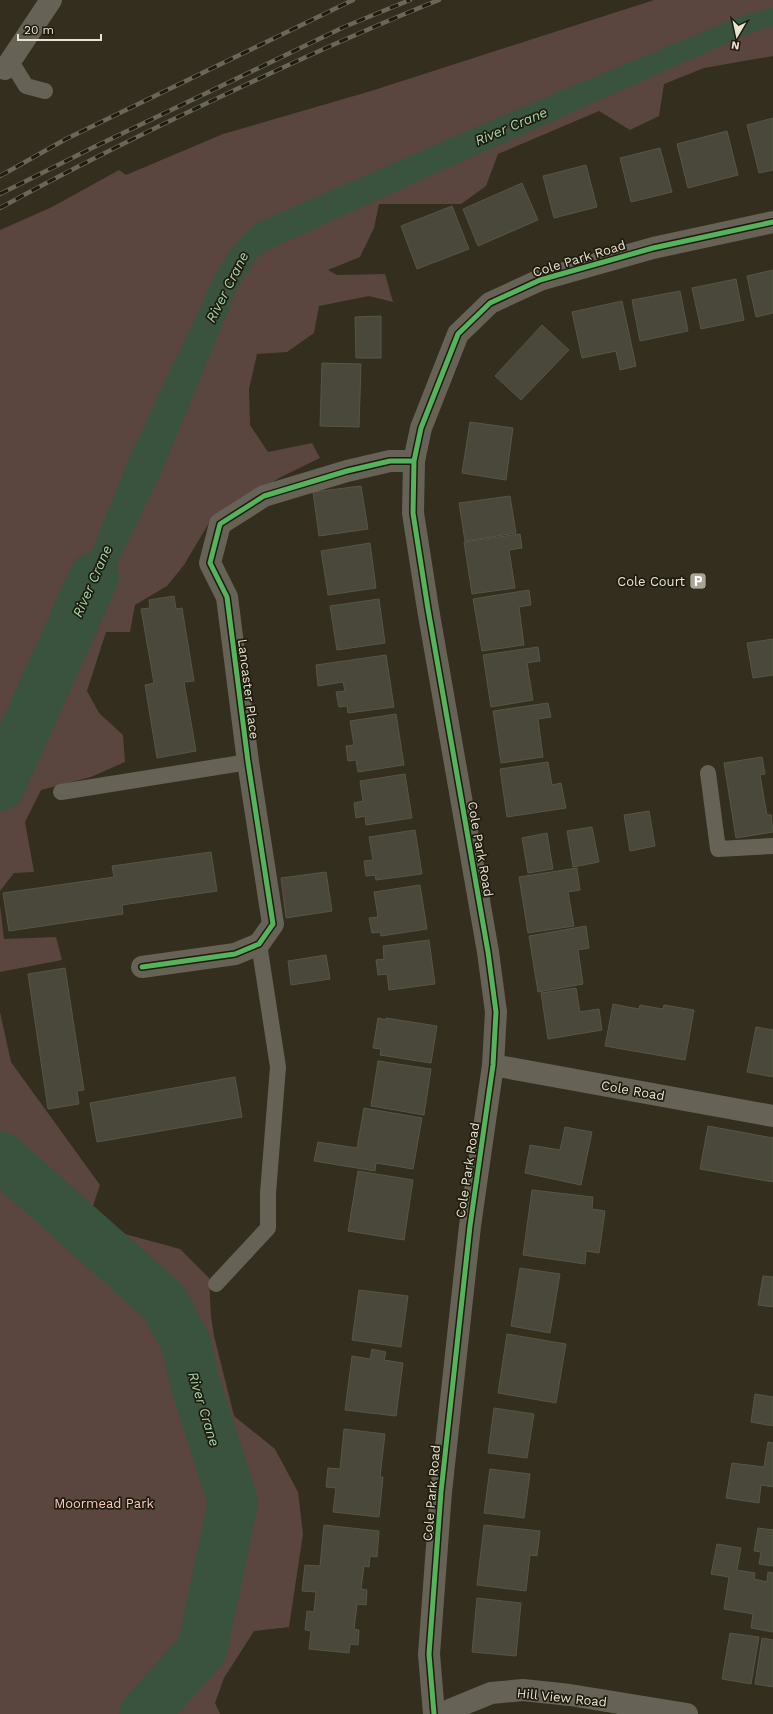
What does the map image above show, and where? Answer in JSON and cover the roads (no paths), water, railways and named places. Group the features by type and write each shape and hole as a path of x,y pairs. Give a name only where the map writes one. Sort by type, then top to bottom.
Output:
{"street":[{"path":"8,64 51,0"},
{"name":"Cole Park Road","path":"434,1714 429,1654 441,1492 470,1226 494,1065 496,1012 488,952 414,520 414,461 421,428 458,334 490,303 540,280 653,248 773,222"},
{"name":"Lancaster Place","path":"258,944 272,924 226,597 210,563 220,524 264,496 347,471 390,461 414,461"},
{"path":"142,967 236,954 258,944"},
{"name":"Cole Road","path":"494,1065 773,1116"},
{"name":"Hill View Road","path":"440,1714 491,1693 523,1690 682,1714"}],"lane":[{"path":"8,64 26,86 45,91"},
{"path":"61,792 248,762"},
{"path":"708,773 718,849 773,846"},
{"path":"216,1284 268,1228 268,1194 278,1067 258,944"}],"water":[{"path":"773,7 773,26 748,34 445,169 266,251 257,257 238,287 162,471 78,647 58,636 130,456 213,280 222,263 232,249 257,223 520,108 736,18"}],"waterway":[{"name":"River Crane","path":"0,786 94,577"},
{"name":"River Crane","path":"0,1156 164,1302 187,1346 194,1379 233,1502 202,1650 144,1714"}],"railway":[{"path":"0,176 66,139 353,0"},
{"path":"0,194 94,147 344,27 410,0"},
{"path":"0,208 148,131 209,102 338,42 439,0"}],"place":[{"name":"Cole Court","path":"698,581"}],"park label":[{"name":"Moormead Park","path":"104,1503"}]}
